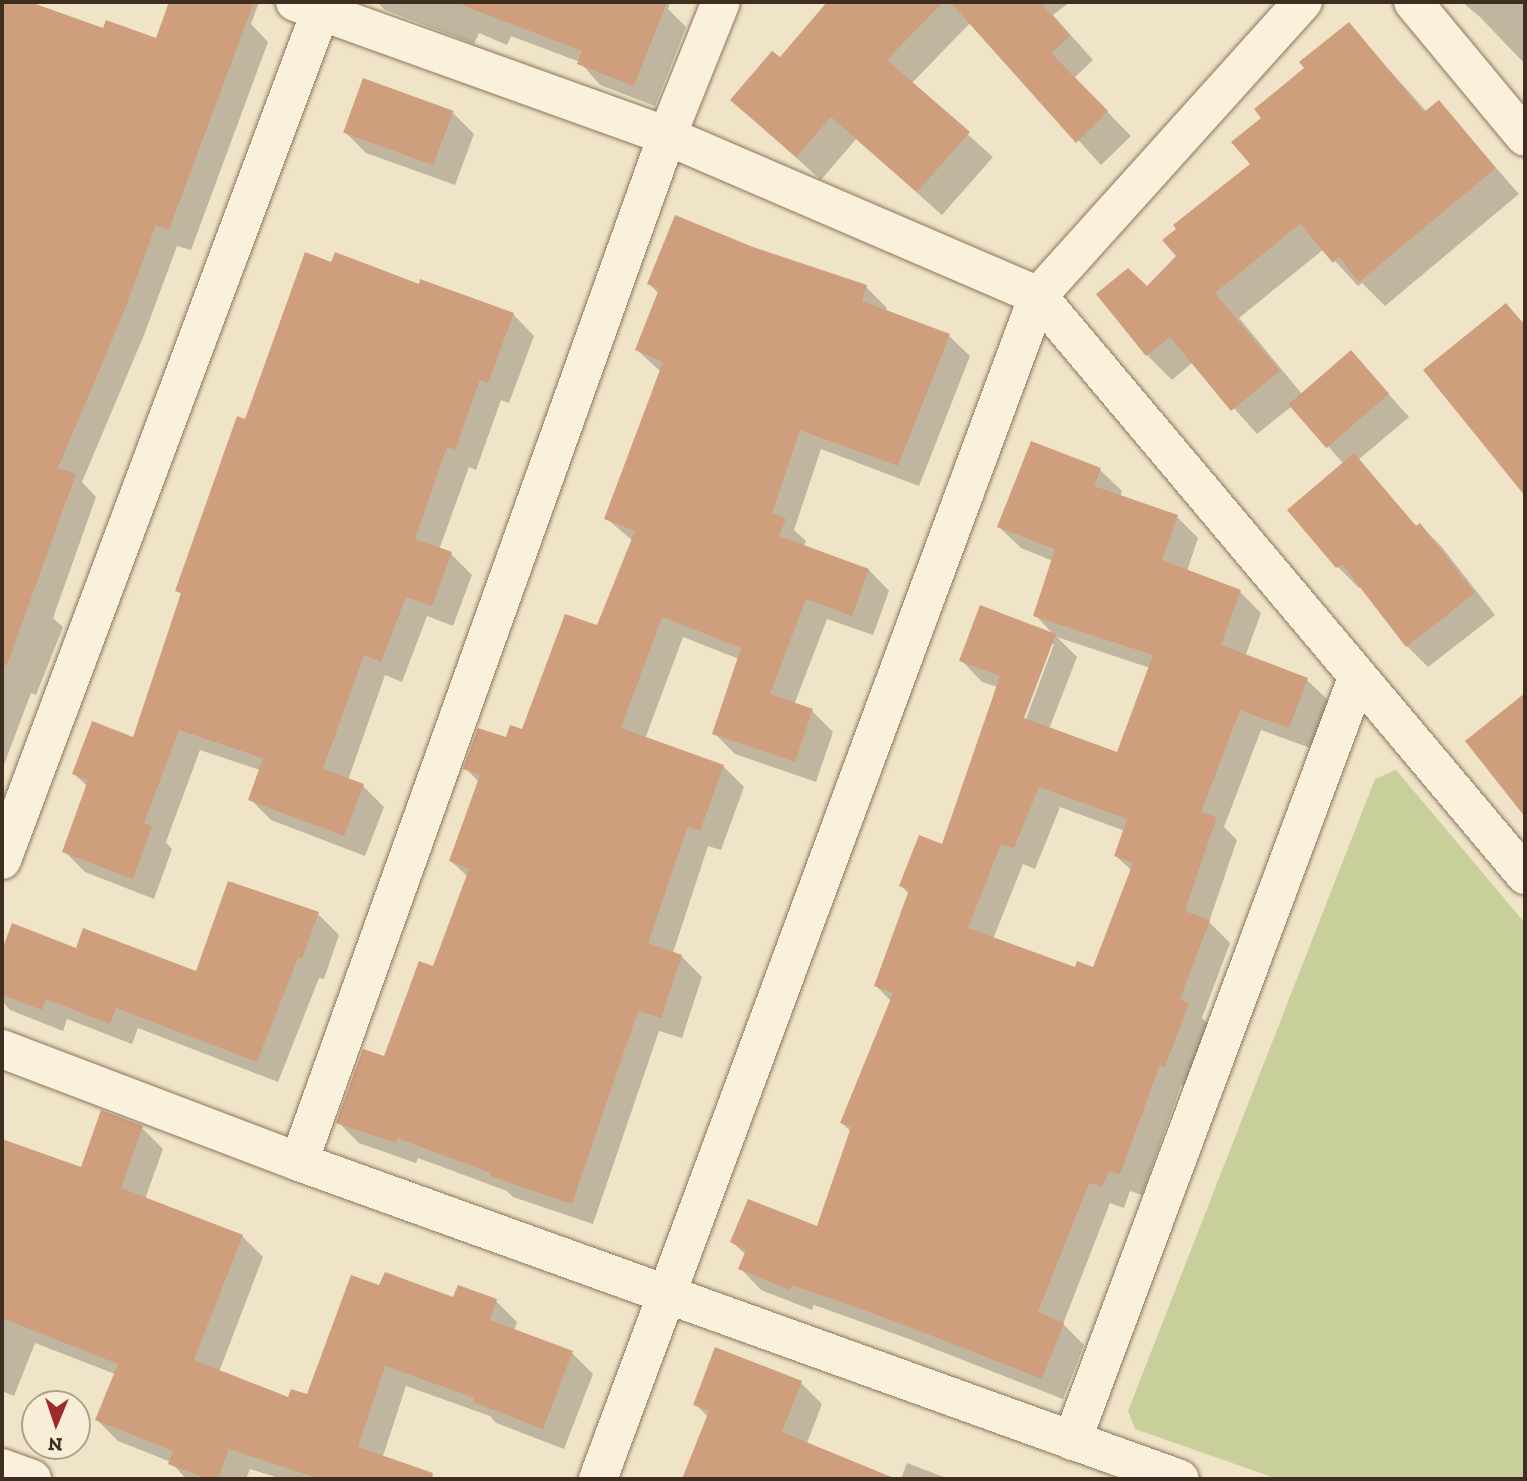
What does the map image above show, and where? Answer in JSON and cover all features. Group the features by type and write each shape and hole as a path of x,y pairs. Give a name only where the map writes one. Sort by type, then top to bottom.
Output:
{"street":[{"path":"299,1162 667,136 721,2"},
{"path":"598,1479 1038,296 1303,2"},
{"path":"1413,2 1525,136"},
{"path":"2,860 313,5 667,136 1038,296 1525,875"},
{"path":"1072,1441 1357,678"},
{"path":"2,1049 299,1162 1180,1479"},
{"path":"2,1468 32,1479"}],"green space":[{"path":"1396,770 1525,923 1525,1479 1278,1479 1135,1429 1128,1411 1375,779"}],"building":[{"path":"2,2 30,2 103,28 106,20 156,38 169,2 254,2 169,230 156,225 123,314 58,468 76,474 7,665 2,665"},
{"path":"463,2 667,2 634,86 577,64 582,51 462,5"},
{"path":"827,2 943,2 887,60 970,132 917,192 831,117 796,157 730,100 772,51 780,57"},
{"path":"950,2 1040,2 1070,36 1051,53 1108,111 1076,143"},
{"path":"1349,22 1424,112 1439,100 1496,168 1359,282 1339,257 1333,263 1300,224 1215,293 1280,371 1231,411 1170,337 1146,356 1096,294 1128,268 1147,286 1176,256 1162,240 1176,229 1173,225 1250,164 1231,142 1261,118 1254,109 1304,68 1299,62"},
{"path":"363,78 453,111 433,165 343,133"},
{"path":"675,215 753,247 867,285 862,301 950,334 898,466 800,430 772,513 786,519 779,536 869,569 852,616 806,599 770,694 813,709 795,762 712,734 741,648 662,617 621,728 724,765 700,831 688,826 648,943 682,955 661,1018 638,1011 572,1204 490,1176 491,1173 397,1138 396,1143 336,1123 363,1049 384,1056 419,961 433,966 469,869 449,861 480,775 463,769 478,728 506,737 510,725 522,729 565,614 597,625 635,531 604,519 663,362 635,350 659,289 647,284"},
{"path":"305,252 331,262 335,252 419,284 420,279 514,313 488,383 480,380 455,450 447,447 415,539 452,552 432,606 406,597 381,662 364,655 323,769 364,784 344,836 248,800 263,758 179,730 144,823 152,826 133,879 62,852 88,780 72,774 92,721 133,737 181,593 175,591 237,416 245,419"},
{"path":"1506,303 1525,326 1525,496 1423,370"},
{"path":"1351,350 1389,394 1326,448 1288,404"},
{"path":"1031,441 1101,468 1094,486 1178,515 1162,560 1241,590 1221,645 1308,678 1289,728 1240,710 1201,812 1217,817 1185,911 1210,920 1180,999 1189,1003 1165,1067 1160,1065 1120,1174 1109,1171 1102,1187 1089,1183 1038,1312 1064,1323 1042,1379 886,1318 792,1285 790,1290 738,1269 746,1250 730,1242 748,1199 817,1226 851,1127 840,1123 893,993 874,986 909,890 899,886 919,835 942,844 1000,676 959,661 980,605 1056,634 1024,718 1117,752 1153,655 1033,616 1055,549 997,527","holes":["1039,787 1127,819 1114,856 1133,863 1093,967 1077,961 1075,967 968,928 1001,844 1014,848"]},
{"path":"1354,453 1416,526 1420,523 1475,593 1406,647 1342,564 1336,568 1287,510"},
{"path":"1525,693 1525,817 1465,741"},
{"path":"228,881 319,912 302,959 298,958 257,1062 116,1008 110,1024 46,999 42,1010 2,995 2,950 12,923 76,948 83,928 196,971"},
{"path":"101,1110 143,1126 121,1188 243,1235 194,1360 288,1397 291,1389 307,1394 351,1275 379,1285 385,1272 453,1297 458,1285 497,1299 490,1320 573,1351 543,1429 473,1402 475,1398 385,1366 358,1447 433,1473 432,1479 320,1479 229,1449 218,1479 207,1479 168,1464 173,1451 95,1420 118,1364 2,1318 2,1139 81,1167"},
{"path":"715,1347 802,1381 782,1432 896,1479 682,1479 709,1411 693,1405"}]}
